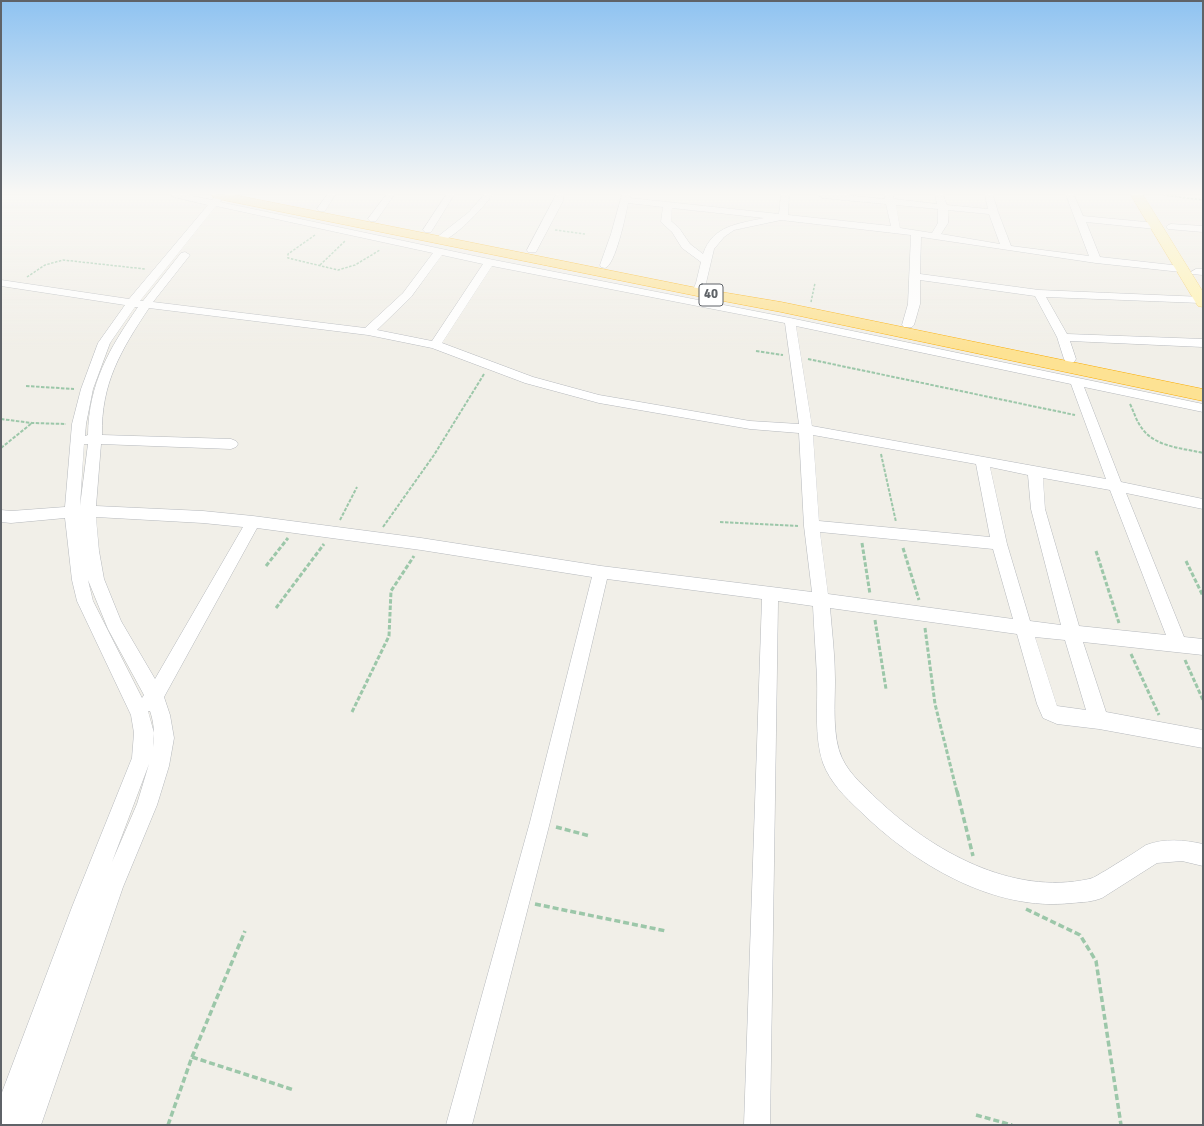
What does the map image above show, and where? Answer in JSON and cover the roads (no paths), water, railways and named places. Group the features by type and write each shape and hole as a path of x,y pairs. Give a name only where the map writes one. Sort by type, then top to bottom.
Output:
{"highway":[{"name":"40","path":"473,248 572,272 699,288 810,307 908,325 1203,386"},
{"name":"40","path":"511,248 605,264 781,308 1074,370 1203,395"}],"main road":[{"path":"1169,248 1202,302"},
{"path":"1184,248 1201,275"}],"street":[{"path":"84,434 95,418 101,388 108,367 139,303 159,270 179,248"},
{"path":"3,1125 83,907 142,758 144,733 140,714 84,601 80,580 80,512 87,389 104,343 139,303 171,274 189,248"},
{"path":"368,332 407,295 434,248"},
{"path":"457,248 488,262 572,272 790,321 1203,408"},
{"path":"605,264 611,248"},
{"path":"688,248 705,260"},
{"path":"699,288 705,260 711,248"},
{"path":"908,325 914,304 915,248"},
{"path":"1004,248 1096,260 1181,269"},
{"path":"1091,248 1096,260"},
{"path":"435,346 488,262"},
{"path":"914,276 1039,293 1202,302"},
{"path":"1,283 139,303 368,332 435,346 529,380 599,398 750,424 806,429 1007,465 1035,472 1117,486 1203,504"},
{"path":"1039,293 1063,337 1070,359"},
{"path":"790,321 806,429 812,526 821,601 826,680 824,701 828,742 833,762 847,784 877,813 910,840 970,875 1005,887 1026,892 1056,894 1094,890 1154,853 1182,850 1203,855"},
{"path":"1063,337 1203,343"},
{"path":"1076,381 1089,418 1117,486 1178,645"},
{"path":"84,434 231,444"},
{"path":"982,461 999,544 1046,704 1050,712 1057,715 1099,720 1203,739"},
{"path":"1035,472 1038,509 1072,633 1099,720"},
{"path":"28,1125 112,887 147,805 159,766 164,738 161,715 155,696 114,624 102,597 96,579 80,512"},
{"path":"1,516 12,517 80,512 203,517 253,522 421,544 601,572 770,593 1023,628 1203,647"},
{"path":"140,714 155,696 253,522"},
{"path":"812,526 898,533 999,544"},
{"path":"459,1125 520,901 601,572"},
{"path":"757,1125 770,593"}]}
